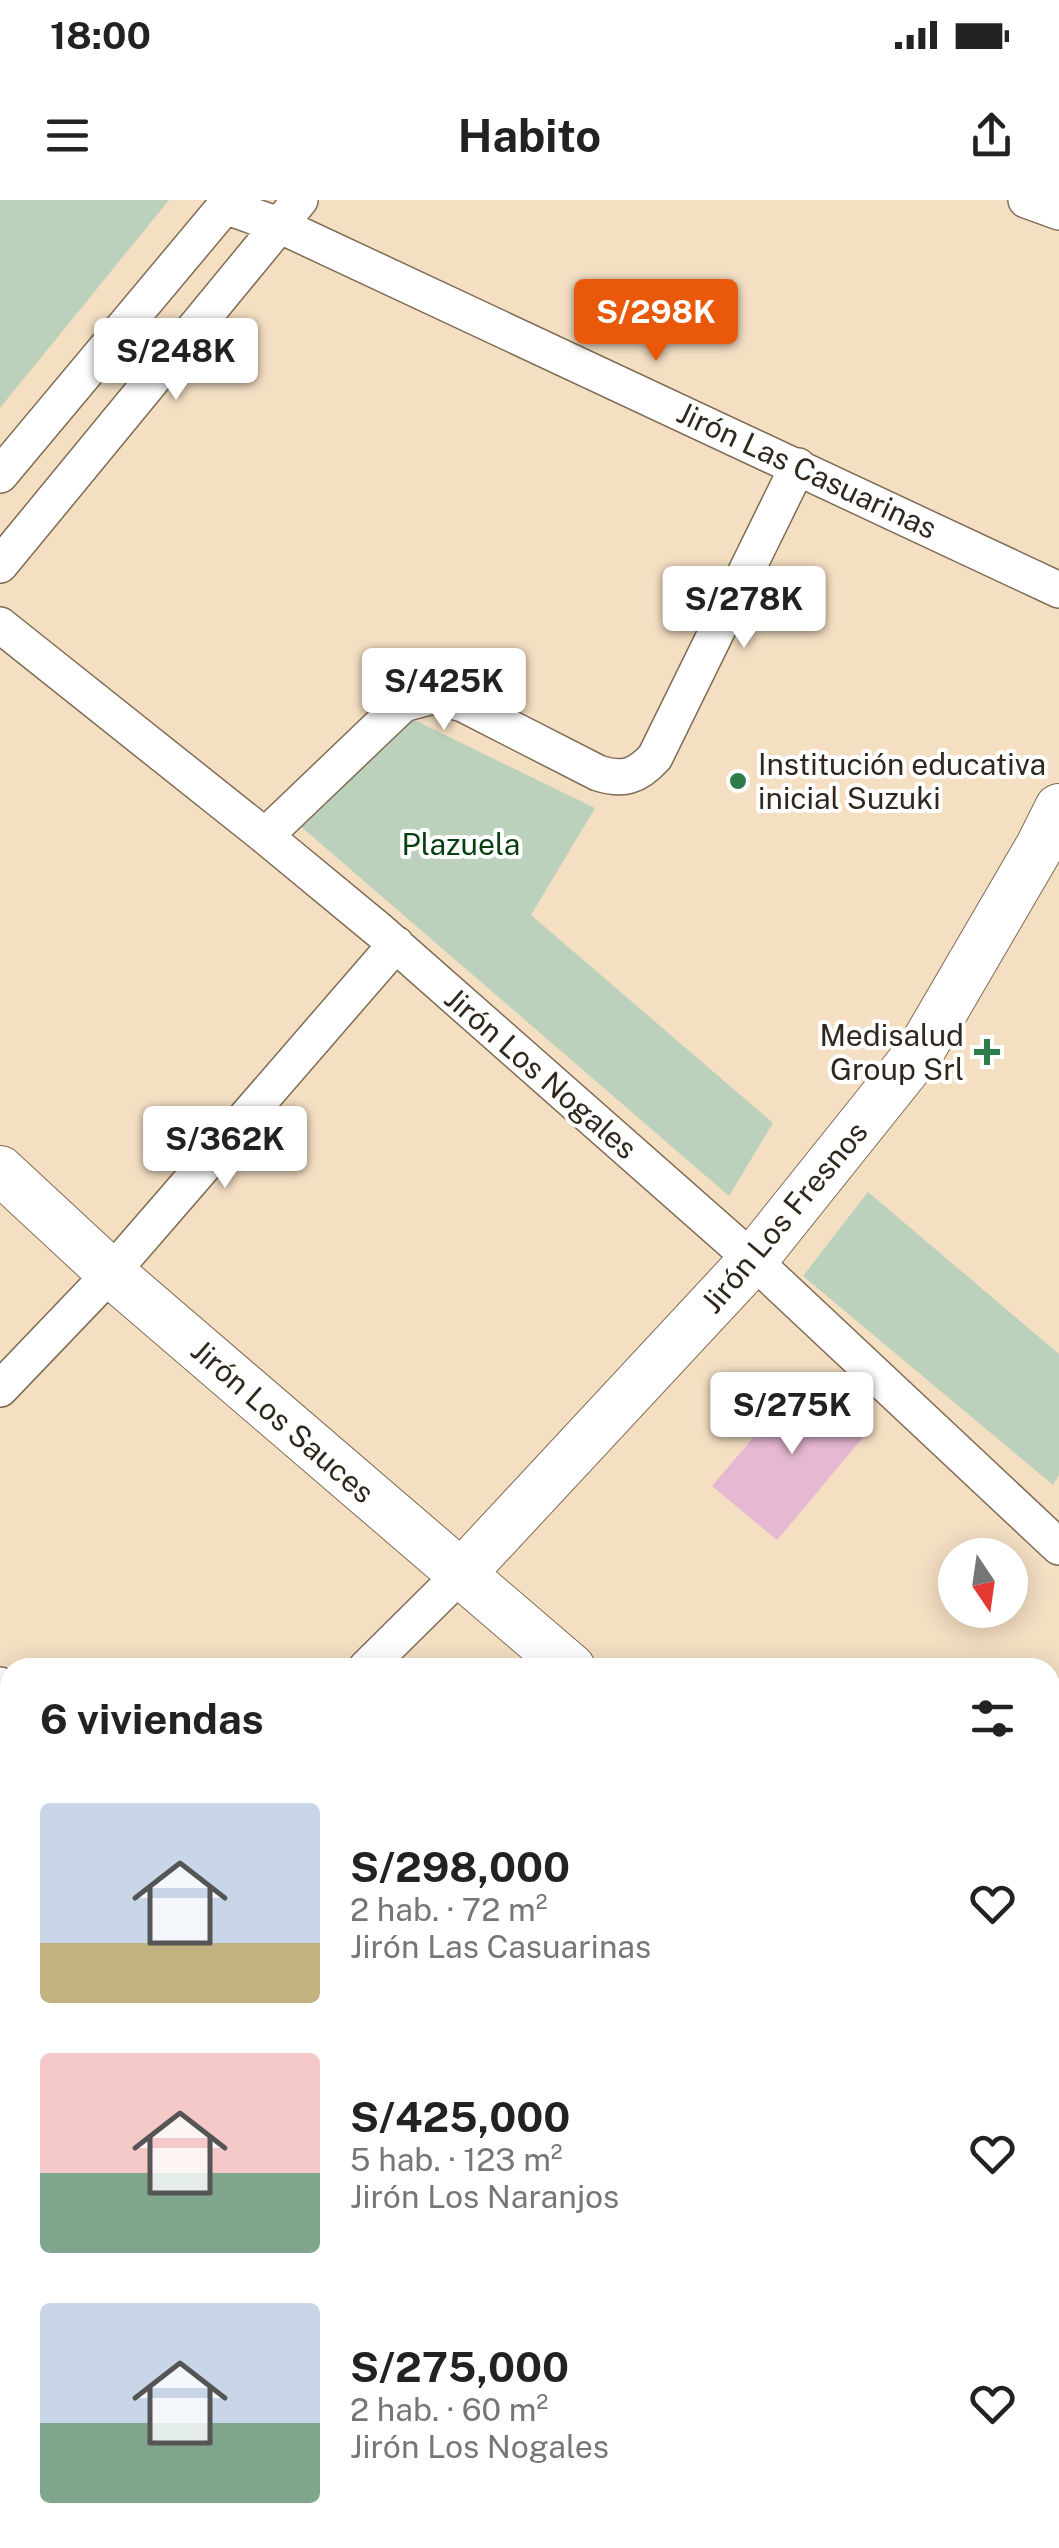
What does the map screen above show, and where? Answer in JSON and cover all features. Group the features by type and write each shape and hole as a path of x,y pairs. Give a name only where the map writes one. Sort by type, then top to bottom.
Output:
{"street":[{"path":"1026,200 1059,212"},
{"path":"0,476 228,203"},
{"name":"Jirón Las Casuarinas","path":"228,203 290,213 798,466 1059,590"},
{"path":"0,565 290,213"},
{"path":"265,836 403,704 433,696 463,704 598,773 614,778 644,770 655,757 798,466"},
{"name":"Jirón Los Nogales","path":"0,625 396,944 754,1260 1056,1536"},
{"name":"Jirón Los Fresnos","path":"376,1658 461,1574 754,1260 921,1050 1059,808"},
{"path":"0,1389 111,1273 396,944"},
{"name":"Jirón Los Sauces","path":"0,1170 111,1273 558,1658"}],"green space":[{"path":"0,200 169,200 0,408"},
{"name":"Plazuela","path":"408,717 595,808 531,915 773,1123 729,1196 291,818"},
{"path":"868,1192 1059,1354 1059,1475 1053,1485 803,1276"}],"building":[{"path":"807,1374 871,1428 777,1540 712,1486"}],"place":[{"name":"Institución educativa inicial Suzuki","path":"738,781"},
{"name":"Medisalud Group Srl","path":"987,1052"}]}
